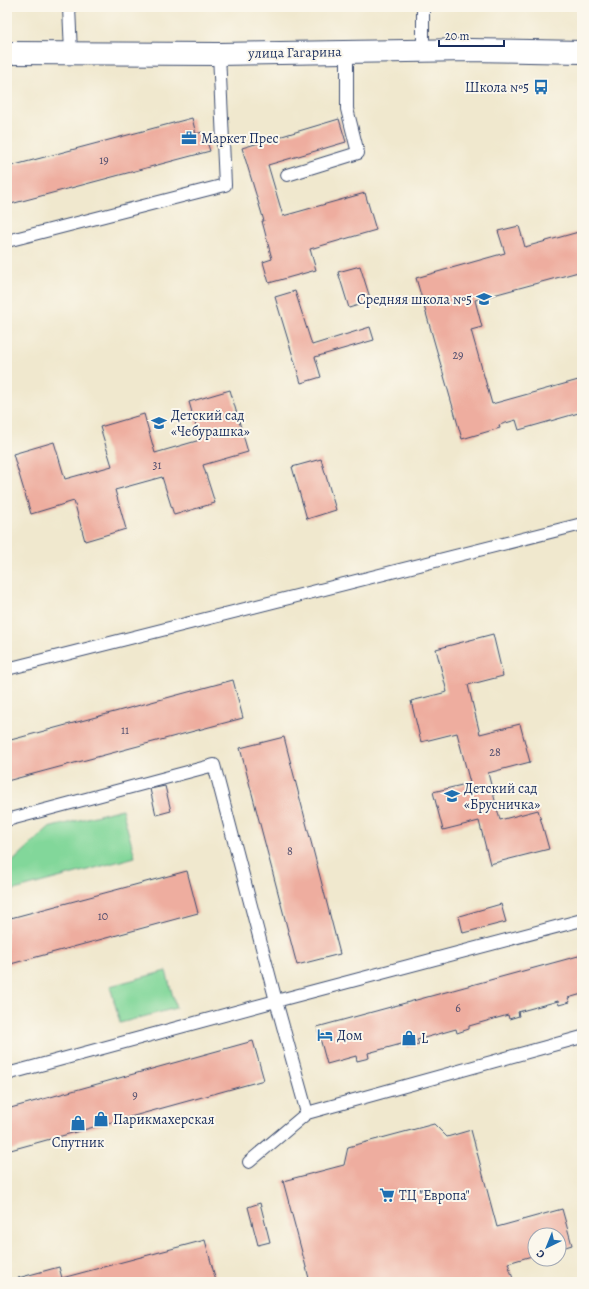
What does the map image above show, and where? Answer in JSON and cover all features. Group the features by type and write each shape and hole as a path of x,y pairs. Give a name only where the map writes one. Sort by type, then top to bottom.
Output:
{"main road":[{"name":"улица Гагарина","path":"7,53 219,54 424,50 582,52"}],"lane":[{"path":"70,7 71,53"},
{"path":"423,7 424,50"},
{"path":"286,175 358,153 347,109 347,52"},
{"path":"7,241 224,185 219,54"},
{"path":"7,669 582,524"},
{"path":"7,820 214,765 307,1113"},
{"path":"7,1074 582,920"},
{"path":"249,1162 307,1113 582,1037"}],"green space":[{"path":"122,809 135,857 7,892 7,867 48,828"},
{"path":"166,971 176,1008 120,1023 110,986"}],"building":[{"path":"192,118 196,134 202,132 210,151 7,205 7,167"},
{"path":"339,119 346,142 268,165 283,216 365,193 376,230 310,249 316,270 269,283 263,262 272,259 262,221 264,221 242,148"},
{"path":"519,226 525,247 582,231 582,271 475,300 482,327 471,330 492,404 582,379 582,412 519,430 516,420 499,425 500,428 462,439 416,278 505,253 498,231"},
{"path":"360,266 371,301 349,308 338,272"},
{"path":"295,291 312,345 370,327 374,340 315,357 321,377 301,383 275,297"},
{"path":"230,390 248,452 203,465 215,503 174,515 162,477 115,490 126,529 85,541 74,501 31,514 13,454 54,442 65,479 112,466 100,427 144,414 155,453 200,440 189,402"},
{"path":"321,459 336,510 307,519 292,467"},
{"path":"493,634 503,676 468,685 480,734 520,724 530,762 488,773 500,820 538,810 549,849 490,864 479,821 443,830 433,792 470,783 457,733 421,742 411,701 447,692 436,649"},
{"path":"233,680 243,718 7,781 7,741"},
{"path":"284,737 340,954 297,965 240,748"},
{"path":"165,786 171,811 156,815 150,789"},
{"path":"187,871 198,913 7,965 7,919"},
{"path":"501,904 506,922 463,933 459,916"},
{"path":"582,955 582,994 568,998 570,1002 559,1005 558,1001 518,1012 519,1016 509,1019 508,1015 469,1026 469,1029 457,1033 456,1029 417,1040 419,1044 407,1048 405,1043 368,1053 369,1058 357,1061 356,1056 327,1064 317,1027"},
{"path":"253,1041 264,1080 7,1151 7,1109"},
{"name":"ТЦ \"Европа\"","path":"434,1124 447,1137 471,1130 497,1227 562,1209 567,1227 527,1227 527,1257 508,1263 514,1282 310,1282 283,1181 344,1165 348,1147"},
{"path":"260,1203 270,1242 258,1245 248,1207"},
{"name":"ТЦ \"Европа\"","path":"567,1227 572,1245 567,1247"},
{"path":"205,1240 216,1281 212,1282 19,1282 18,1278 59,1267 62,1278"}],"place":[{"name":"Школа №5","path":"541,87"},
{"name":"Маркет Прес","path":"189,138"},
{"name":"Средняя школа №5","path":"484,299"},
{"name":"Детский сад «Чебурашка»","path":"159,423"},
{"name":"Детский сад «Брусничка»","path":"452,796"},
{"name":"Дом","path":"325,1035"},
{"name":"L","path":"409,1038"},
{"name":"Парикмахерская","path":"101,1119"},
{"name":"Спутник","path":"78,1123"},
{"name":"ТЦ \"Европа\"","path":"387,1195"}]}
